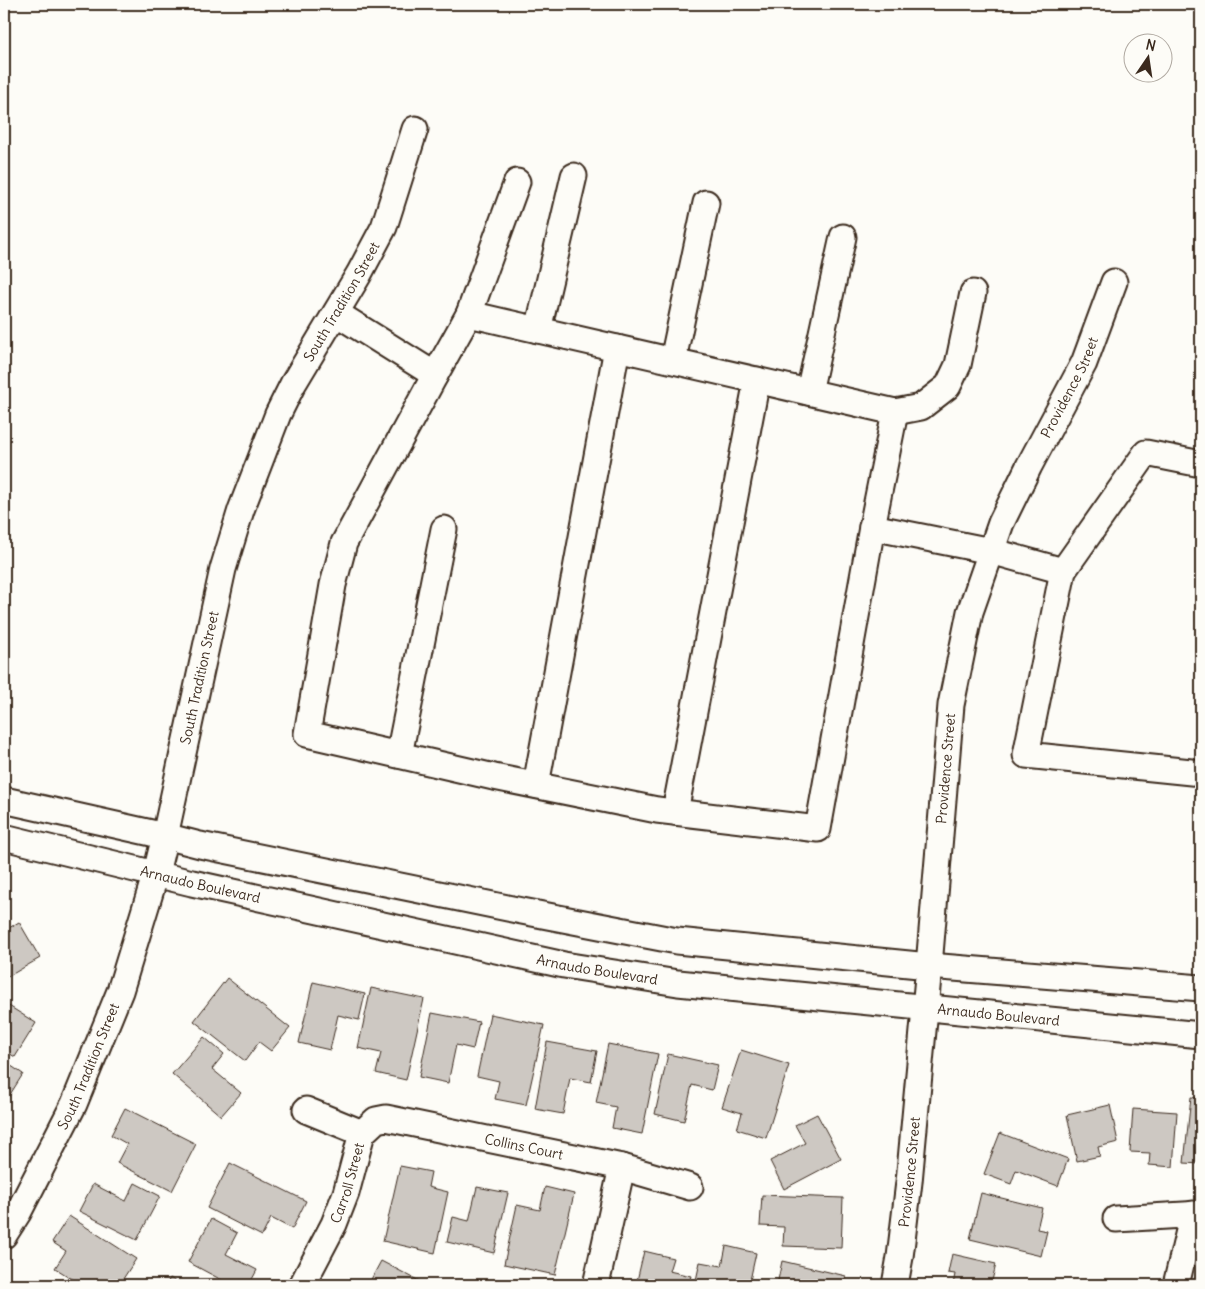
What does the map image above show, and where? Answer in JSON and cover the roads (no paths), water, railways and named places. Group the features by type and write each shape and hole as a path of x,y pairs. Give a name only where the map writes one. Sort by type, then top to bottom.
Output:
{"street":[{"name":"South Tradition Street","path":"4,1235 18,1213 74,1104 120,991 156,874 223,569 241,510 278,414 293,384 360,274 384,227 415,129"},
{"path":"538,330 574,176"},
{"path":"517,182 469,314 344,543 332,585 307,734 657,810 818,829 872,527 895,412"},
{"path":"674,360 706,203"},
{"path":"809,392 843,237"},
{"name":"Providence Street","path":"894,1285 900,1257 909,1182 952,705 970,612 1001,523 1084,363 1114,282"},
{"path":"469,314 895,412 921,407 948,386 958,365 973,293"},
{"path":"336,312 435,375"},
{"path":"536,785 617,348"},
{"path":"675,812 757,380"},
{"path":"1201,464 1146,453 1063,571 1026,755 1201,773"},
{"path":"872,527 992,551 1063,571"},
{"path":"399,755 444,529"},
{"path":"4,800 210,847 677,941 929,966 1201,988"},
{"name":"Arnaudo Boulevard","path":"4,837 192,883 564,965 678,982 1201,1035"},
{"name":"Carroll Street","path":"302,1285 334,1224 346,1193 362,1133 306,1110"},
{"name":"Collins Court","path":"362,1133 376,1120 386,1118 622,1167 690,1187"},
{"path":"596,1285 622,1167"},
{"path":"1116,1219 1197,1214 1176,1285"}]}
